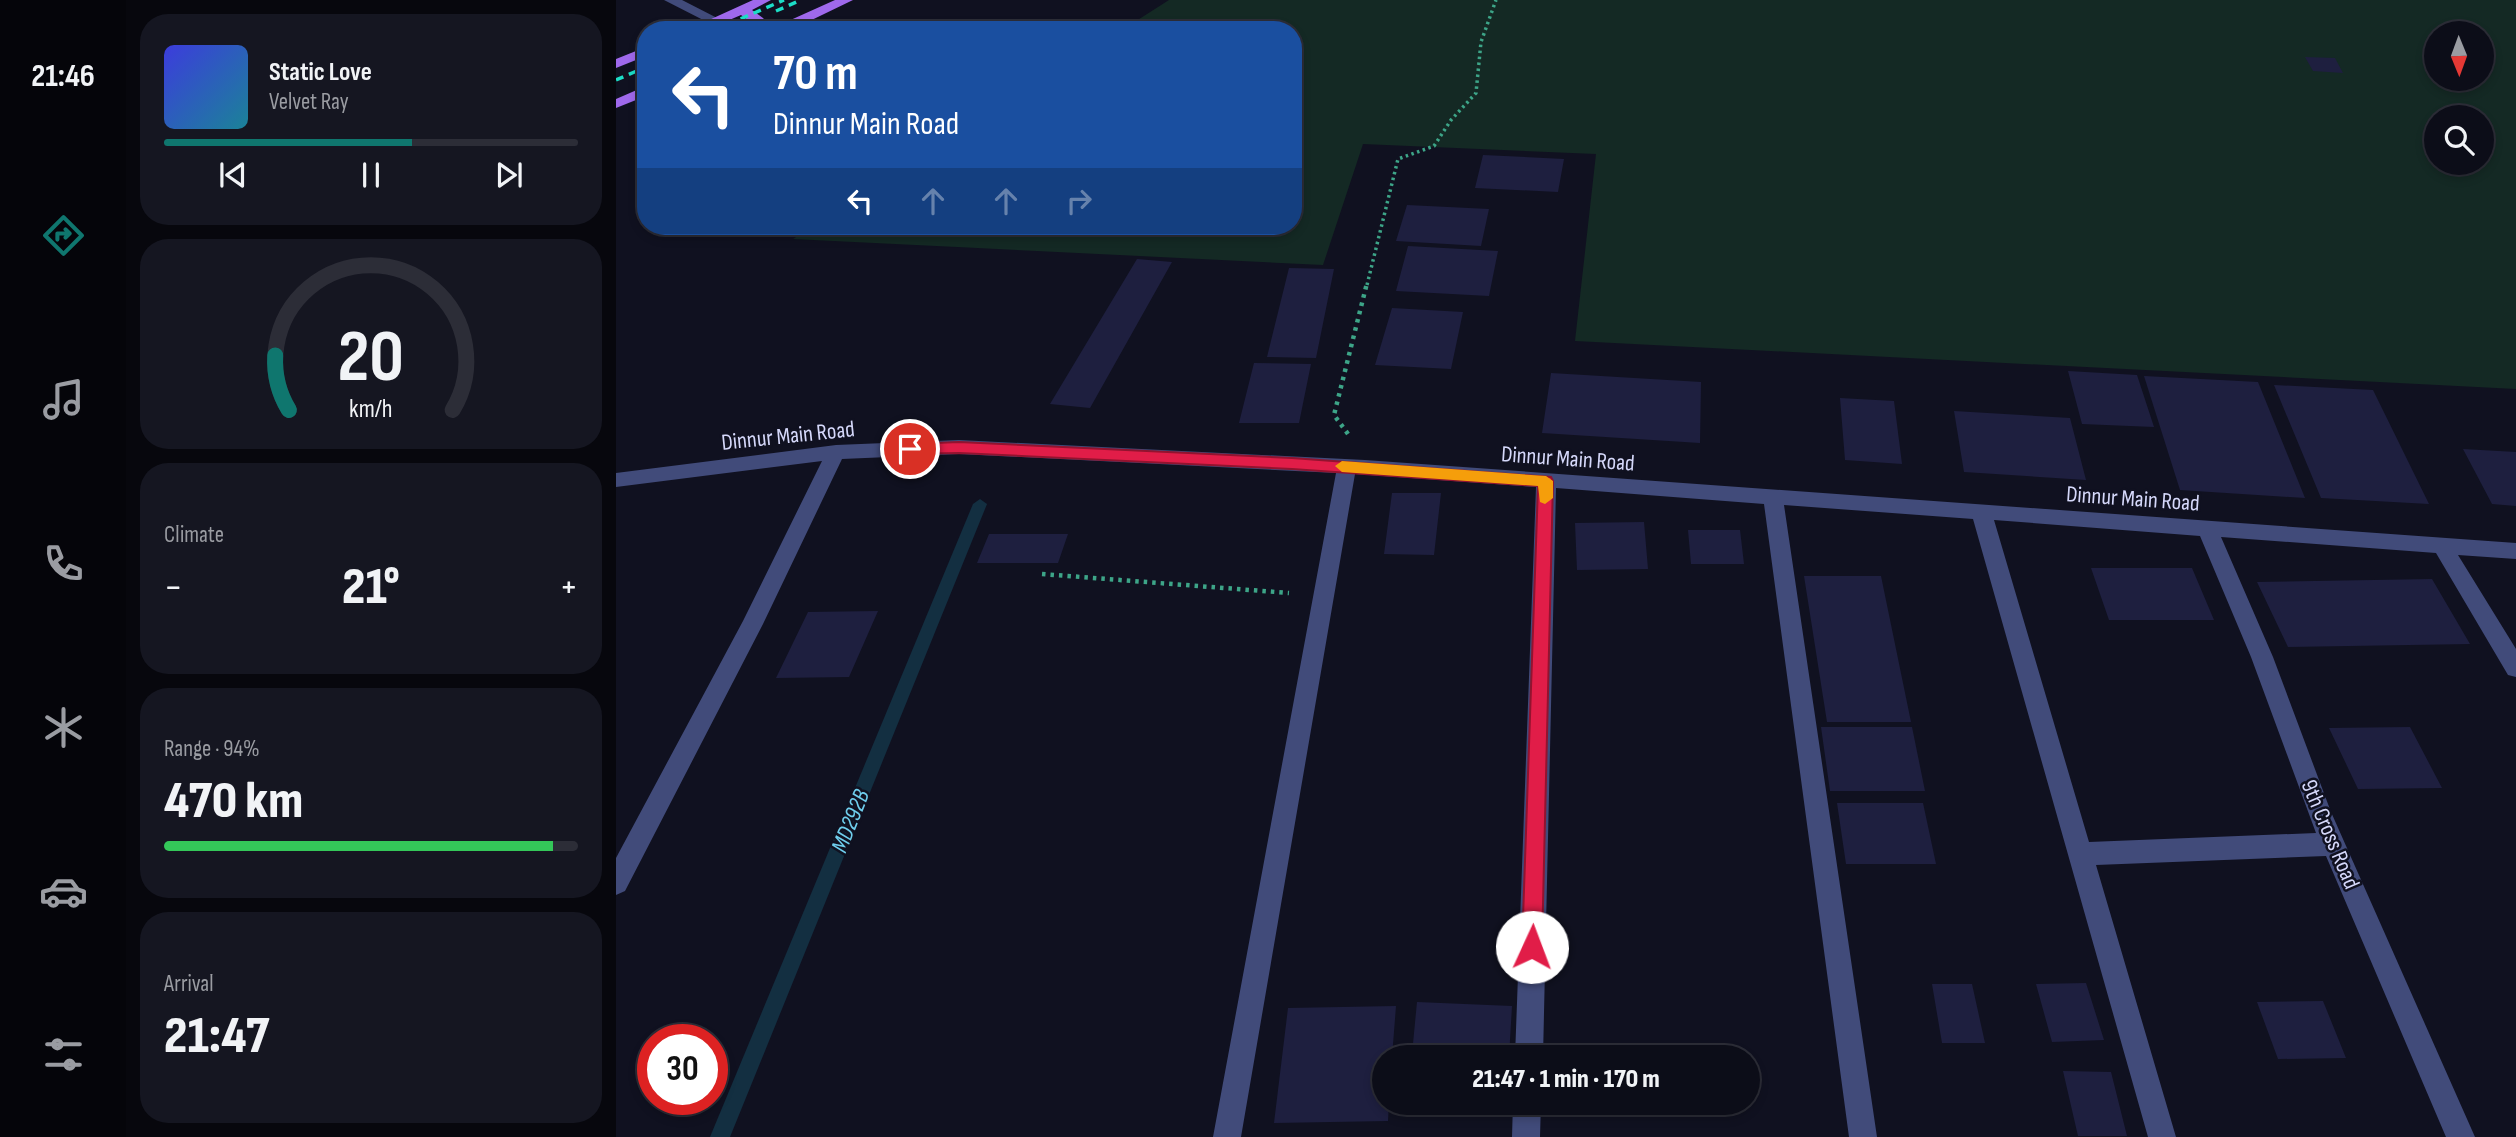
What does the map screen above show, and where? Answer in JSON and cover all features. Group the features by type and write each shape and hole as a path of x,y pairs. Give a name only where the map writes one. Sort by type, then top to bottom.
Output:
{"main road":[{"path":"716,21 764,0"},
{"path":"799,21 846,0"},
{"path":"742,9 758,21"},
{"path":"616,64 637,55"},
{"path":"616,104 637,94"}],"street":[{"path":"671,0 716,21"},
{"name":"Dinnur Main Road","path":"616,481 836,452 959,447 1347,466 2516,551"},
{"path":"616,883 752,624 836,452"},
{"path":"1227,1137 1347,466"},
{"path":"1529,1045 1546,481"},
{"path":"1773,497 1863,1137"},
{"path":"1981,512 2162,1137"},
{"name":"9th Cross Road","path":"2207,528 2262,657 2334,845 2461,1137"},
{"path":"2442,546 2516,668"},
{"path":"2080,854 2334,845"},
{"path":"1526,1137 1527,1115"}],"path":[{"path":"1347,466 1351,439 1334,415 1398,159 1434,146 1451,120 1476,93 1481,42 1496,0"},
{"path":"1042,574 1324,596"}],"green space":[{"path":"1169,0 2516,0 2516,389 1575,341 1596,154 1363,144 1323,265 793,239 799,235 1302,235 1302,21 1136,21"}],"building":[{"path":"2305,57 2335,58 2343,73 2313,71"},
{"path":"1483,155 1564,159 1558,192 1475,188"},
{"path":"1407,205 1489,209 1481,246 1396,241"},
{"path":"1408,246 1498,251 1489,296 1396,291"},
{"path":"1137,259 1172,262 1090,408 1050,404"},
{"path":"1289,268 1334,269 1316,358 1267,357"},
{"path":"1392,308 1463,312 1451,369 1375,365"},
{"path":"1254,363 1311,364 1299,423 1239,423"},
{"path":"2068,371 2137,375 2154,427 2082,424"},
{"path":"1551,373 1701,382 1700,443 1542,433"},
{"path":"2144,376 2258,382 2305,498 2180,490"},
{"path":"2274,385 2373,390 2429,504 2321,498"},
{"path":"1840,398 1894,401 1902,464 1845,460"},
{"path":"1954,411 2070,418 2086,480 1964,472"},
{"path":"2463,449 2516,452 2516,506 2492,504"},
{"path":"1392,493 1441,493 1434,555 1384,554"},
{"path":"1644,522 1648,569 1577,570 1575,523"},
{"path":"1688,530 1740,530 1744,564 1691,564"},
{"path":"989,534 1068,534 1058,563 977,563"},
{"path":"2091,568 2192,568 2214,620 2109,620"},
{"path":"1804,576 1881,576 1911,722 1827,722"},
{"path":"2432,579 2470,644 2288,647 2257,582"},
{"path":"878,611 849,677 776,678 808,612"},
{"path":"1821,727 1912,727 1925,791 1830,791"},
{"path":"2410,727 2442,788 2358,789 2329,728"},
{"path":"1837,803 1923,803 1936,864 1846,864"},
{"path":"2086,983 2104,1040 2052,1042 2036,984"},
{"path":"1932,984 1972,984 1985,1043 1942,1043"},
{"path":"2323,1001 2346,1058 2278,1059 2257,1002"},
{"path":"1417,1002 1512,1006 1510,1045 1413,1045"},
{"path":"1396,1006 1393,1045 1372,1045 1372,1115 1388,1115 1388,1121 1274,1123 1288,1008"},
{"path":"2063,1071 2111,1072 2127,1136 2078,1136"}],"waterway":[{"name":"MD292B","path":"720,1137 980,504"}],"railway":[{"path":"736,21 784,0"},
{"path":"776,11 801,0"},
{"path":"616,80 637,71"}],"slow traffic":[{"path":"1342,466 1546,481 1545,498"}],"route":[{"path":"910,449 959,447 1365,467 1546,481 1532,947"}]}
